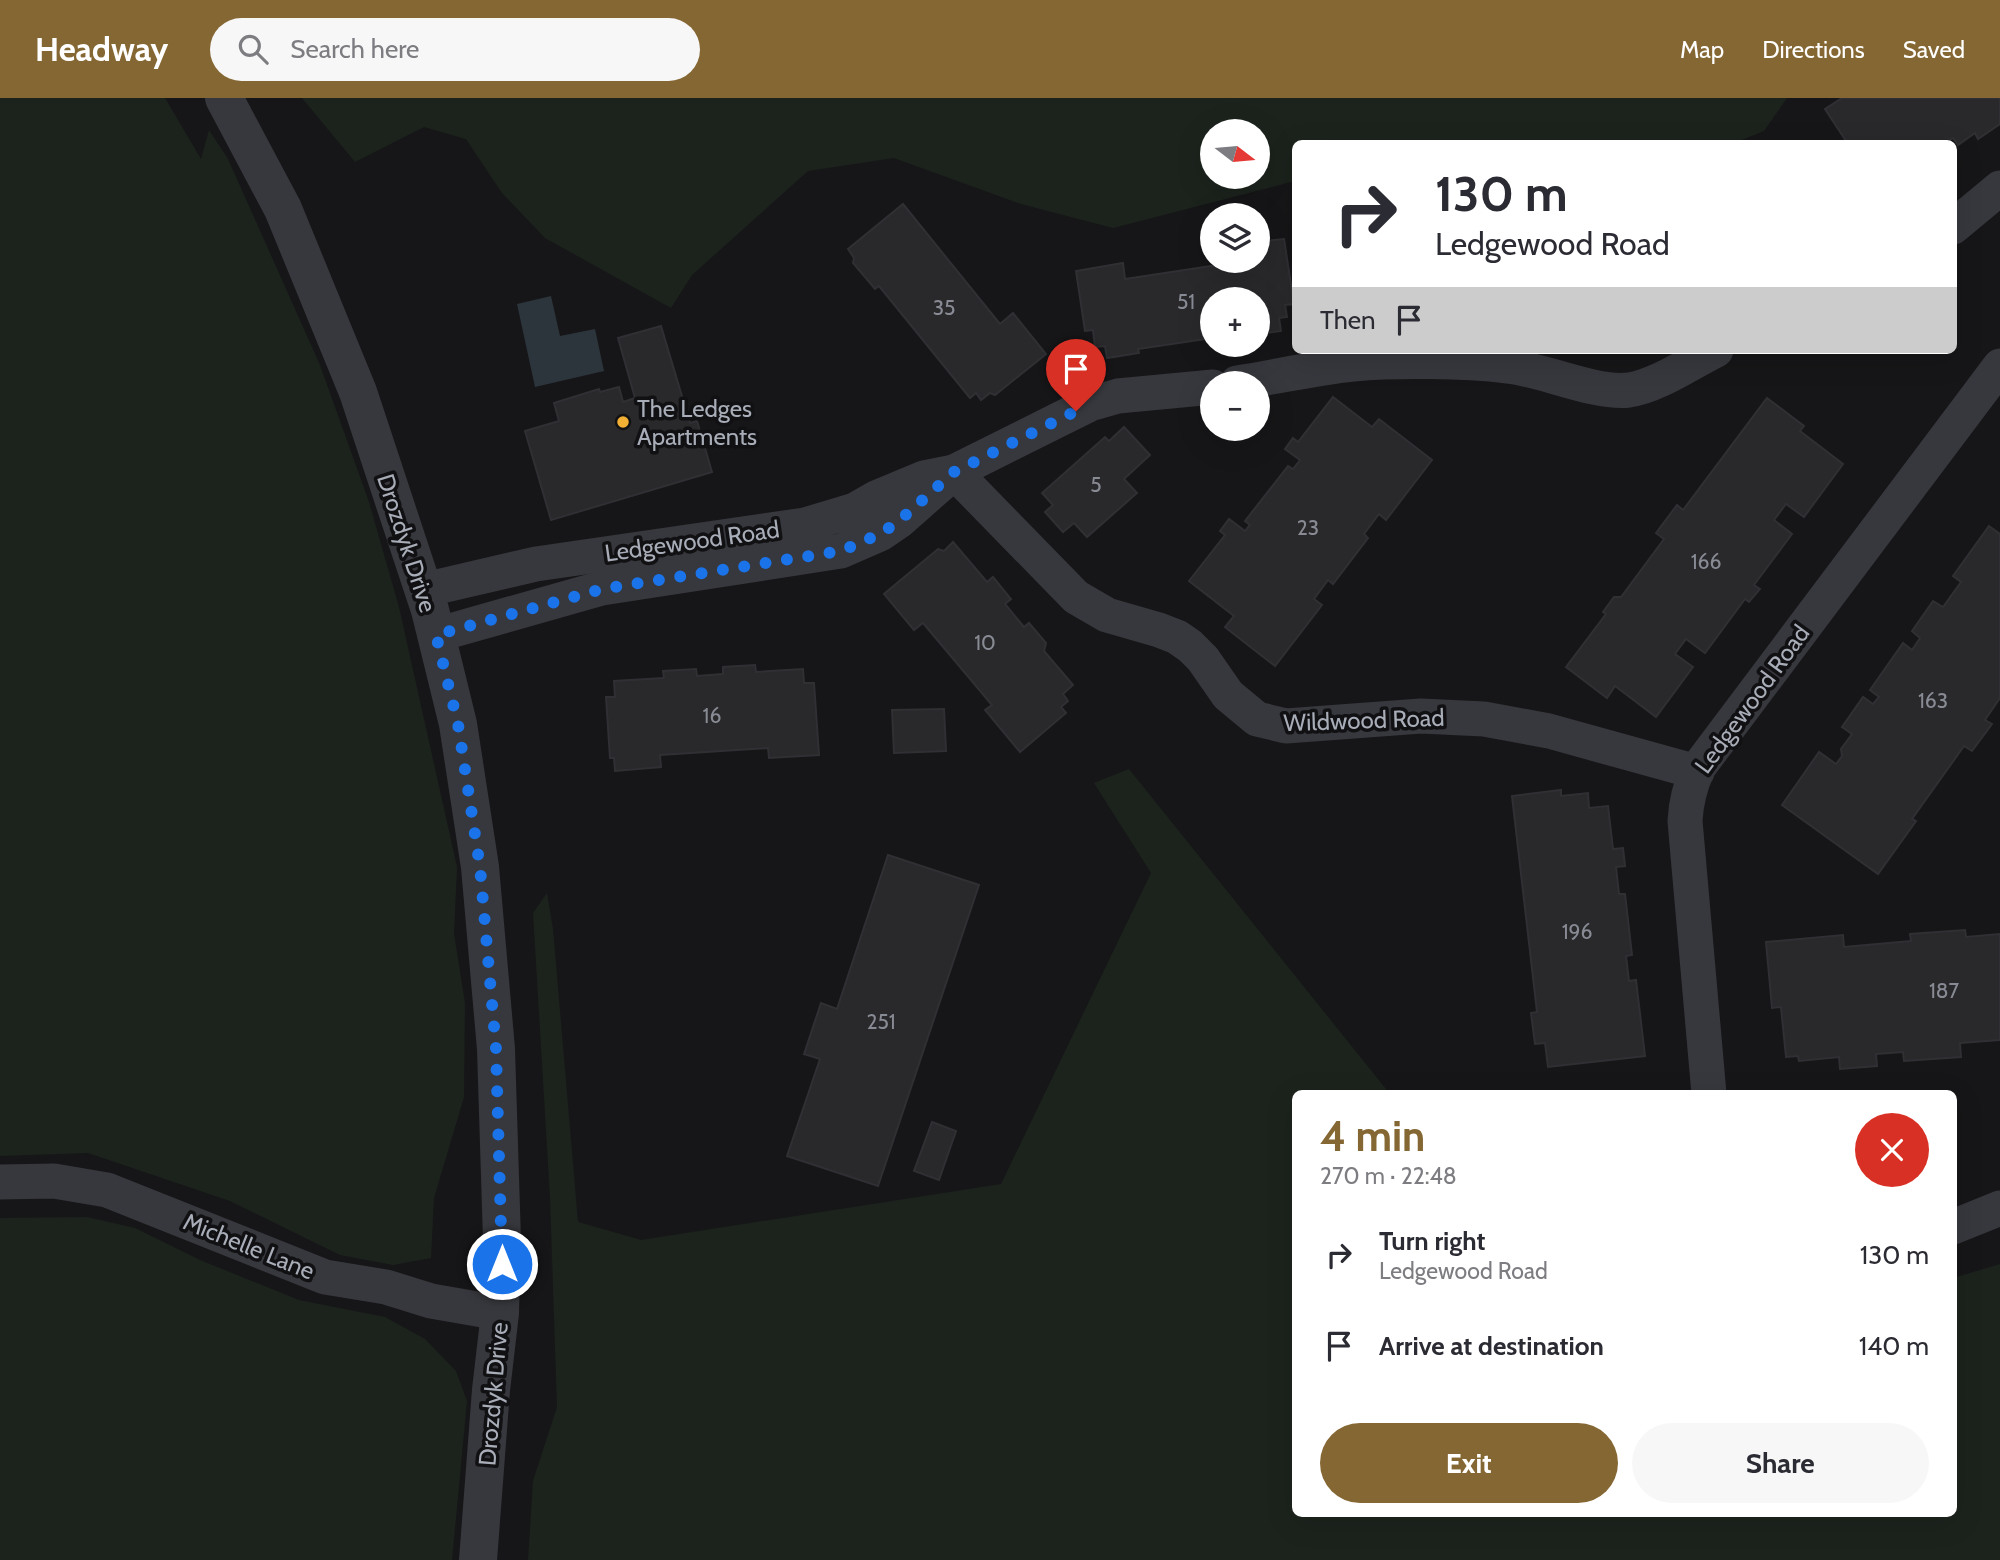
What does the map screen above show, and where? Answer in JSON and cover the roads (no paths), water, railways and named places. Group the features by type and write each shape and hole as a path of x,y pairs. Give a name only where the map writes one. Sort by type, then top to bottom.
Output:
{"street":[{"name":"Drozdyk Drive","path":"224,98 283,209 358,392 424,590 458,724 482,880 496,1049 502,1240 500,1313 491,1390 478,1560"},
{"path":"1957,224 2000,188"},
{"path":"1270,377 1344,365 1415,363 1507,366 1602,388 1628,390 1654,381 1708,354"},
{"name":"Ledgewood Road","path":"1709,1090 1685,821 1686,802 1697,772 2000,366"},
{"name":"Ledgewood Road","path":"436,635 602,589 841,551 880,534 899,521 954,472 1090,404 1118,396 1200,388"},
{"name":"Ledgewood Road","path":"424,590 523,567 805,525 855,510 923,478 954,472"},
{"name":"Wildwood Road","path":"954,472 1076,597 1107,615 1177,637 1203,659 1228,695 1257,719 1286,726 1421,716 1484,719 1549,731 1697,772"},
{"name":"Michelle Lane","path":"0,1182 54,1181 107,1190 325,1277 386,1287 431,1301 500,1313"},
{"path":"1957,1225 2000,1209"}],"place":[{"name":"The Ledges Apartments","path":"623,422"}]}
